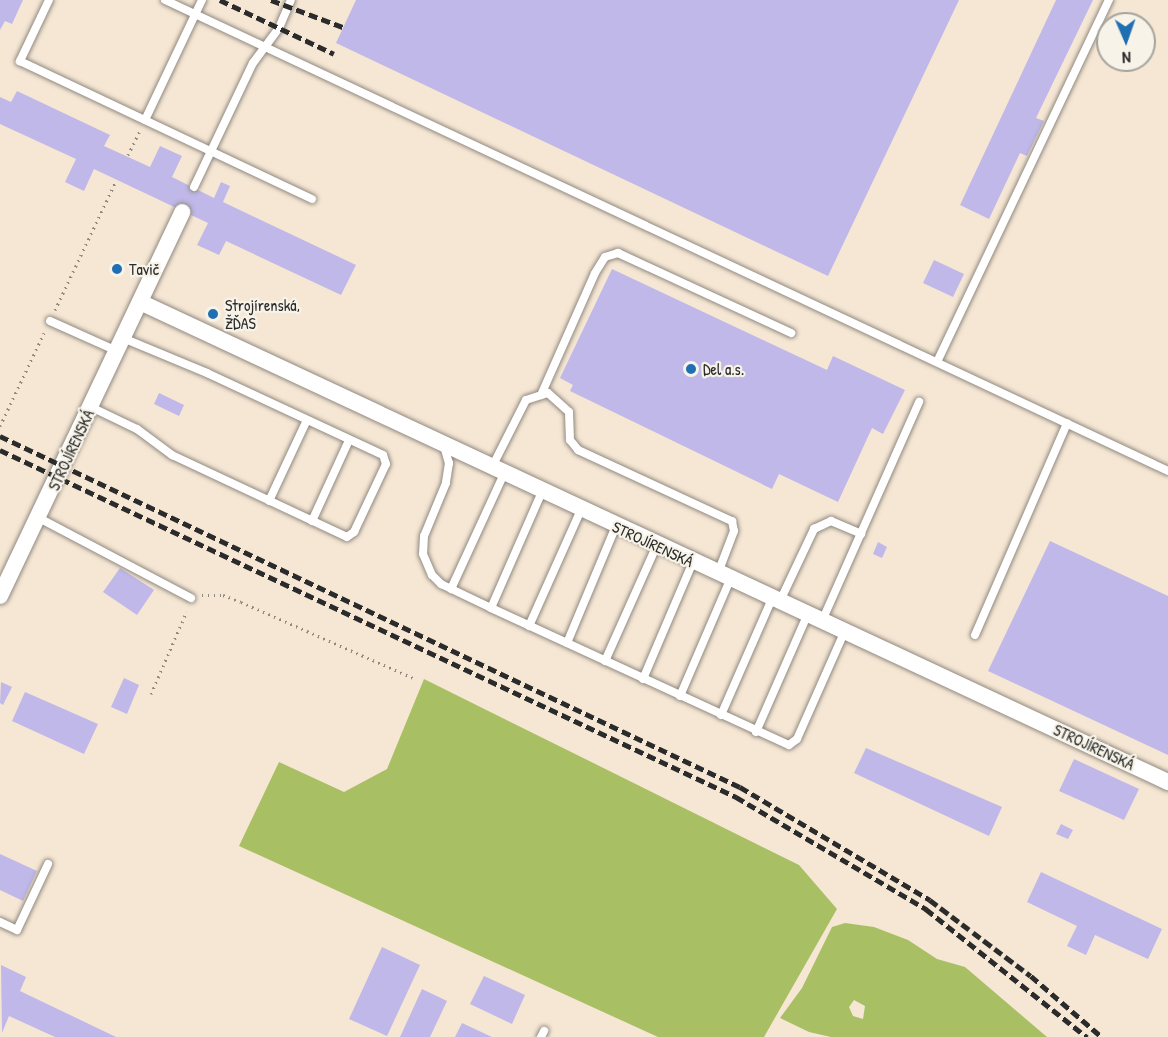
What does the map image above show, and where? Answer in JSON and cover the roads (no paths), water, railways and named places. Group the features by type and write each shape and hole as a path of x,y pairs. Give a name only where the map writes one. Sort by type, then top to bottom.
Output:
{"street":[{"name":"STROJÍRENSKÁ","path":"0,596 39,518 182,212"},
{"name":"STROJÍRENSKÁ","path":"140,302 775,601 1168,782"}],"lane":[{"path":"48,0 20,61 312,199"},
{"path":"165,0 1168,471"},
{"path":"145,120 202,0"},
{"path":"194,187 252,63 265,47 291,0"},
{"path":"937,362 1109,0"},
{"path":"541,395 595,273 605,257 618,253 791,333"},
{"path":"50,321 120,345 307,420 383,455 386,464 350,537 172,455 137,429 91,407"},
{"path":"451,589 526,400 548,393 569,412 570,440 578,450 732,521 734,531 724,577 680,696"},
{"path":"756,732 861,534 919,402"},
{"path":"269,501 307,420"},
{"path":"975,635 1067,423"},
{"path":"312,521 349,440"},
{"path":"443,445 449,463 446,483 422,545 432,575 451,589 529,626 783,744 794,743 844,633"},
{"path":"491,608 542,492"},
{"path":"529,626 581,510"},
{"path":"39,518 190,598"},
{"path":"720,715 775,601 814,529 831,521 861,534"},
{"path":"567,643 616,526"},
{"path":"605,661 657,545"},
{"path":"643,679 693,562"},
{"path":"0,922 17,930 48,864"}],"railway":[{"path":"220,0 334,54"},
{"path":"271,0 343,27"},
{"path":"0,436 740,787 930,900 1031,976 1102,1037"},
{"path":"0,450 736,797 926,909 1087,1037"}],"place":[{"name":"Tavič","path":"117,269"},
{"name":"Strojírenská, ŽĎAS","path":"213,314"},
{"name":"Del a.s.","path":"691,369"}]}
